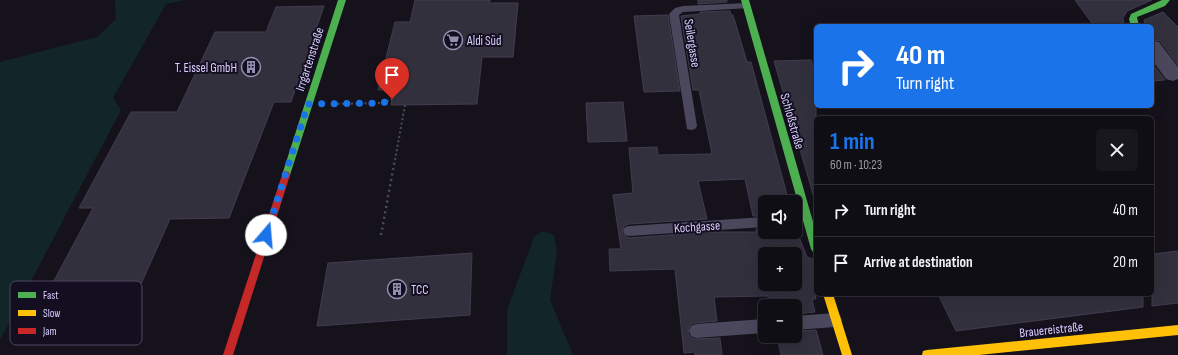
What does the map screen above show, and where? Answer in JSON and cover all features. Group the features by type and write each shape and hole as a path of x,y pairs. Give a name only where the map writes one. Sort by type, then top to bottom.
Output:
{"street":[{"name":"Irrgartenstraße","path":"228,355 342,0"},
{"path":"1135,24 1133,19 1134,16 1162,4 1166,0"},
{"name":"Schloßstraße","path":"746,3 795,195"},
{"path":"1154,50 1173,74"},
{"name":"Schloßstraße","path":"802,221 814,246"},
{"path":"829,296 847,355"},
{"name":"Brauereistraße","path":"927,355 1178,330"}],"lane":[{"name":"Seilergasse","path":"691,126 674,14 678,10 683,9 746,3"},
{"name":"Kochgasse","path":"629,230 758,222"},
{"path":"802,322 835,320"},
{"path":"696,331 758,327"}],"path":[{"path":"308,104 383,103 392,99"},
{"path":"380,235 405,105"}],"green space":[{"path":"115,0 185,0 166,4 113,98 121,110 31,281 10,281 10,321 0,340 0,62 97,37 116,19"},
{"path":"543,231 554,235 557,252 550,300 573,355 507,355 507,310 534,237"}],"building":[{"name":"Aldi Süd","path":"415,0 490,0 489,3 518,3 513,57 482,57 477,104 391,105 394,90 378,90 395,22 410,22"},
{"path":"698,0 727,0 727,2 698,4"},
{"path":"1075,0 1152,0 1127,11 1123,18 1124,24 1093,24"},
{"path":"324,6 291,102 274,102 229,218 170,219 142,282 54,281 93,208 79,208 131,112 177,112 215,32 266,32 276,7"},
{"path":"730,11 731,15 733,15 747,62 751,62 787,195 758,195 758,216 753,216 745,179 698,181 707,219 629,224 624,226 622,232 629,238 710,232 757,232 756,229 758,229 758,239 800,239 807,257 814,259 814,296 816,296 816,299 812,299 815,312 802,313 802,299 769,299 768,296 714,297 717,321 695,323 690,325 688,332 690,337 695,339 720,338 722,355 695,355 695,352 684,353 675,269 610,271 609,249 621,249 613,195 633,193 629,148 657,147 658,155 712,154 699,90 693,90 681,16 700,14 700,12"},
{"path":"1163,12 1178,27 1178,65 1160,41 1154,40 1154,24 1145,24 1144,20"},
{"path":"668,15 680,91 644,92 634,16"},
{"path":"811,60 814,70 814,108 816,108 816,116 814,116 814,197 774,61"},
{"path":"1154,66 1165,80 1154,81"},
{"path":"623,102 627,141 588,142 586,103"},
{"path":"1178,251 1178,303 1152,306 1152,296 1154,296 1154,254"},
{"name":"TCC","path":"472,253 470,315 317,326 328,263"},
{"path":"939,296 1143,296 1143,307 956,331"},
{"path":"816,330 823,355 781,355 778,343 802,343 802,331"}],"traffic: fast":[{"path":"286,175 342,0"},
{"path":"745,0 814,242"},
{"path":"1134,24 1134,16 1162,4 1166,0"}],"traffic: slow":[{"path":"829,296 847,355"},
{"path":"927,355 1178,330"}],"traffic: jam":[{"path":"228,355 286,175"}],"place":[{"name":"Aldi Süd","path":"453,40"},
{"name":"T. Eissel GmbH","path":"251,67"},
{"name":"TCC","path":"397,289"}],"route":[{"path":"266,235 308,104 383,103 392,99"}]}
